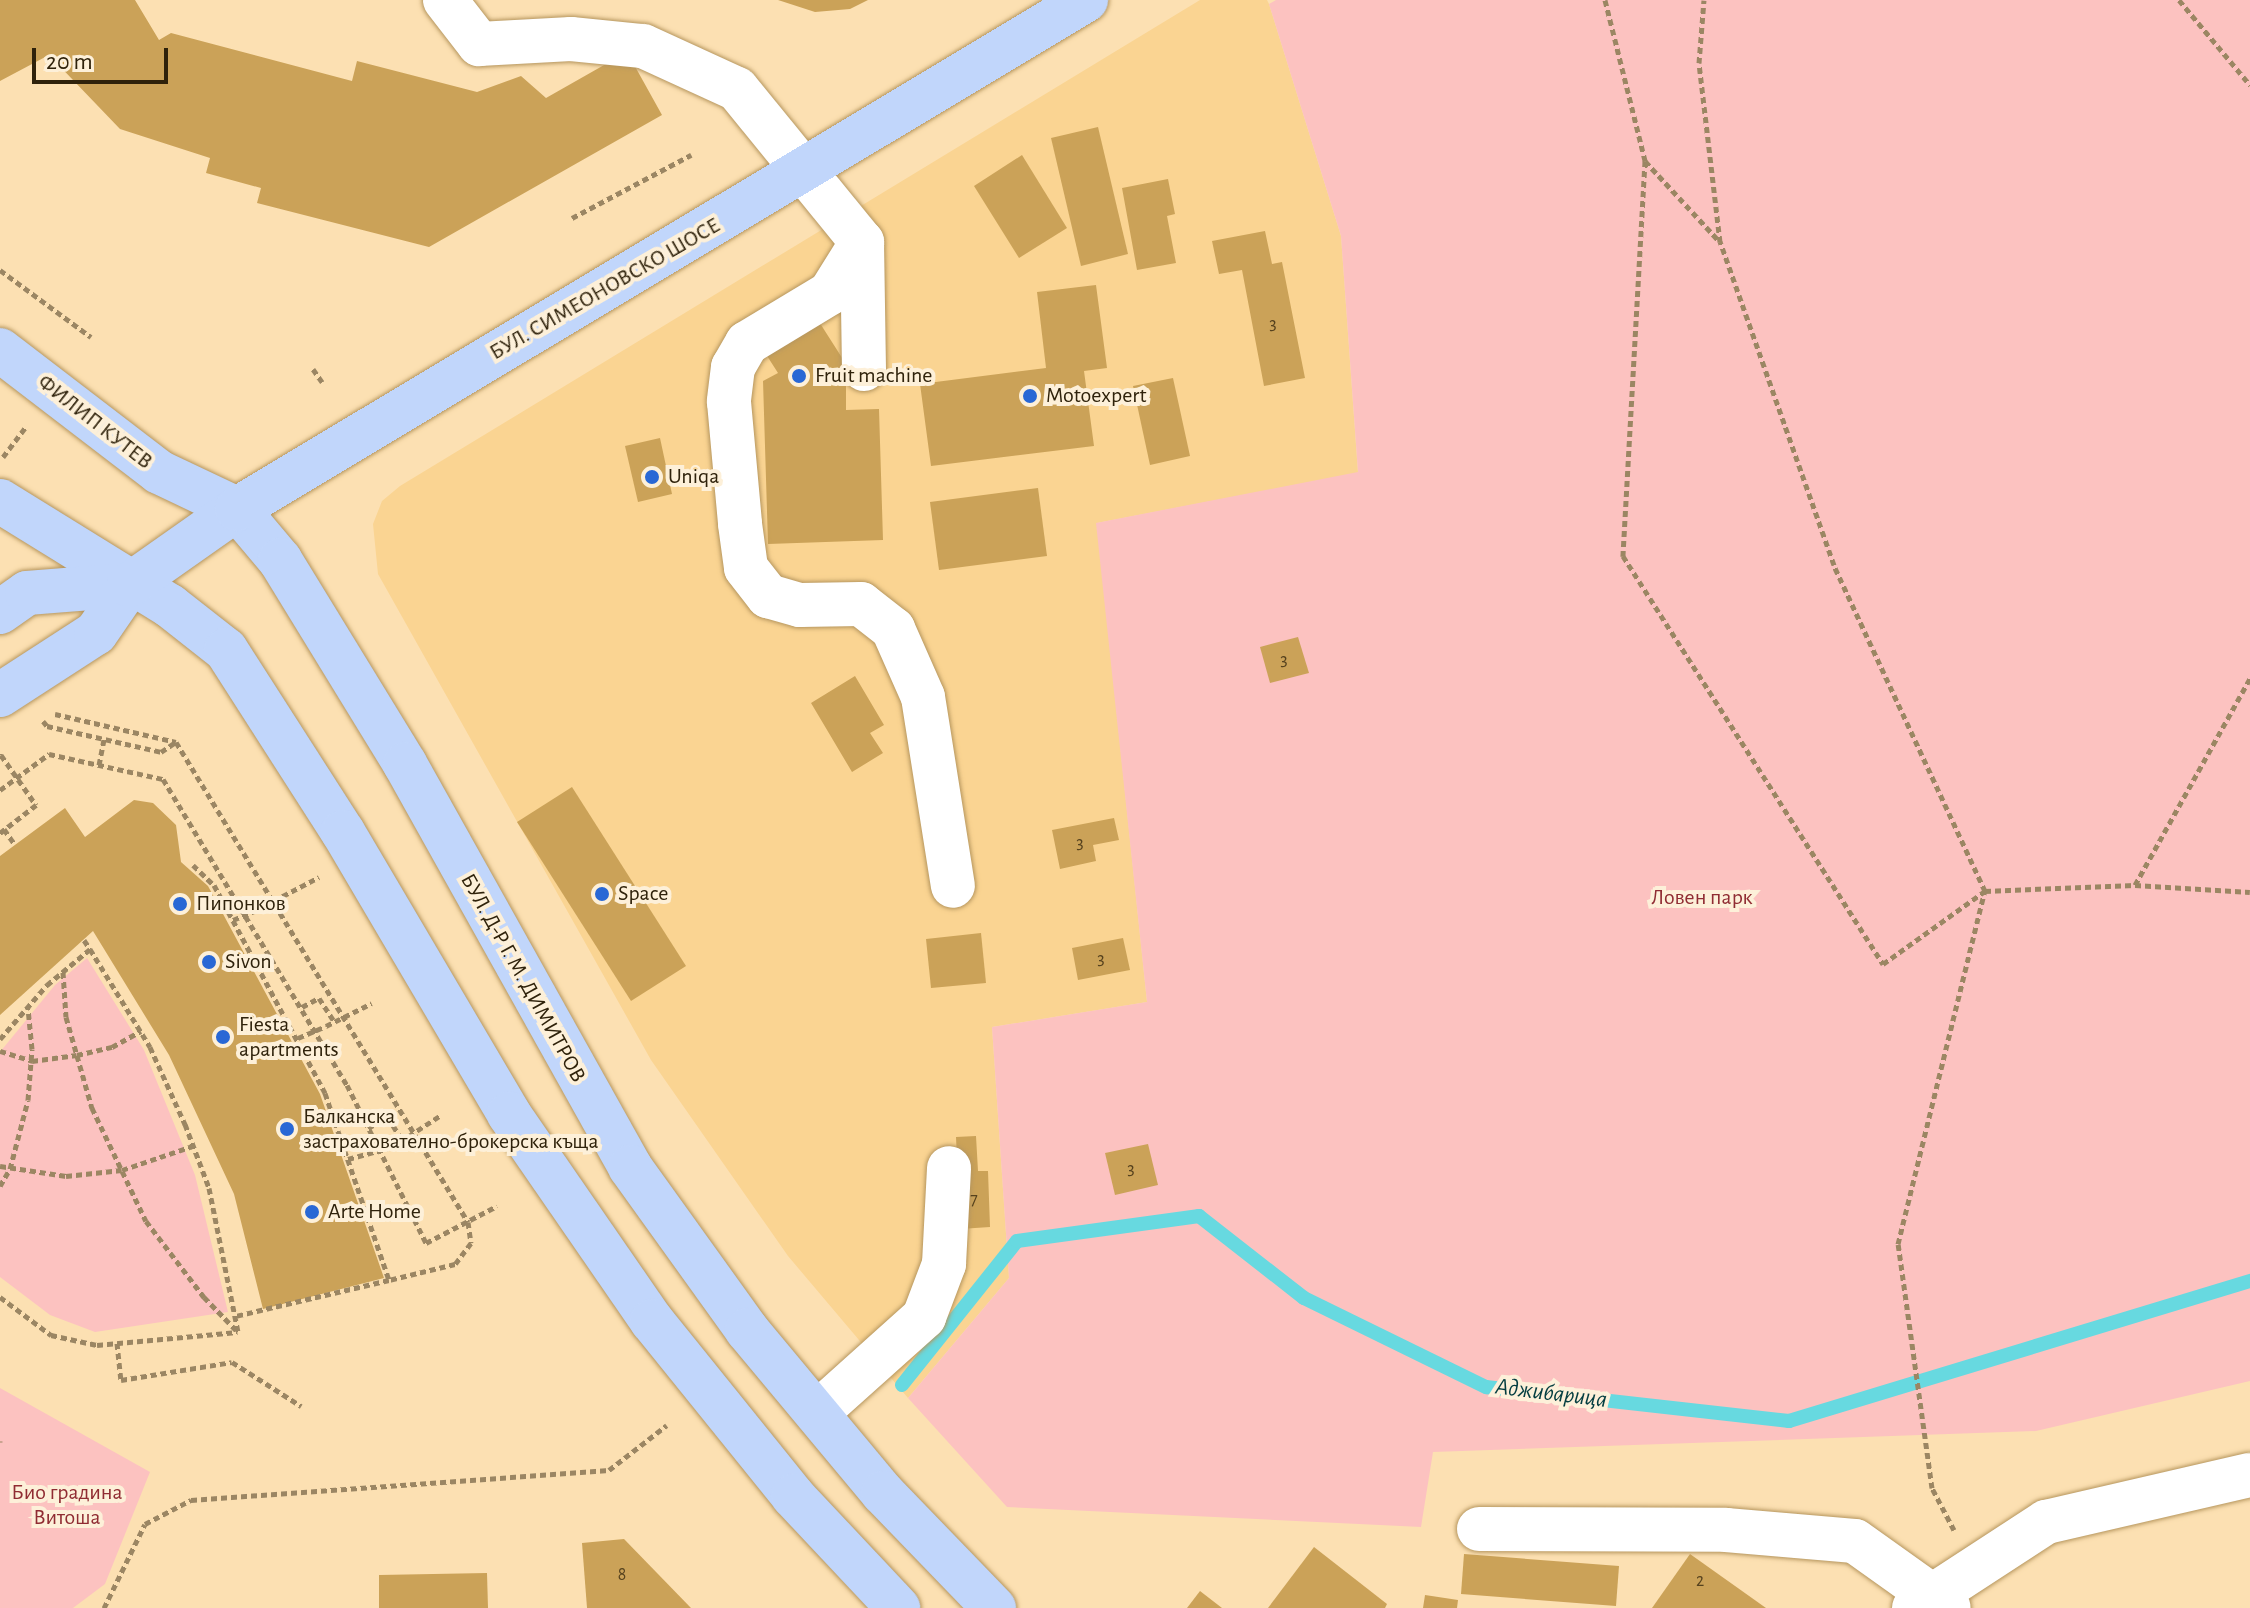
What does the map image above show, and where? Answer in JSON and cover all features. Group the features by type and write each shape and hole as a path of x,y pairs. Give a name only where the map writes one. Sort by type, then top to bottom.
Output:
{"main road":[{"name":"БУЛ. СИМЕОНОВСКО ШОСЕ","path":"18,703 96,633 129,585 237,509 806,172 1086,0"},
{"name":"ФИЛИП КУТЕВ","path":"0,350 159,472 237,509"},
{"path":"0,501 129,585 170,606 226,650 343,832 509,1114 652,1321 793,1496 898,1608"},
{"name":"БУЛ. Д-Р Г. М. ДИМИТРОВ","path":"237,509 301,592 405,764 564,1057 630,1167 747,1330 920,1535 994,1608"},
{"path":"0,612 27,593 129,585"}],"street":[{"path":"445,0 479,44 571,39 628,44 690,63 737,89 862,242 864,369"},
{"path":"862,242 830,293 747,343 733,367 729,402 746,568 768,596 800,605 861,604 893,629 923,697 953,886"},
{"path":"817,1413 924,1317 944,1264 949,1168"},
{"path":"1479,1529 1726,1530 1855,1541 1930,1604 2046,1522 2250,1475"}],"path":[{"path":"1605,0 1645,161 1623,556 1883,964 1985,891 2135,885 2250,892"},
{"path":"1704,0 1699,63 1720,242 1834,565 1985,891 1898,1244 1932,1488"},
{"path":"2179,0 2250,85"},
{"path":"572,218 691,155"},
{"path":"1645,161 1720,242"},
{"path":"0,270 91,337"},
{"path":"313,369 322,382"},
{"path":"0,461 36,413"},
{"path":"2135,885 2250,678"},
{"path":"18,703 176,742 468,1222 471,1243 455,1264 235,1316"},
{"path":"47,726 161,752 176,742"},
{"path":"99,765 104,739"},
{"path":"0,754 36,805 2,831 15,845"},
{"path":"0,790 49,754 163,779 302,1007 426,1243 497,1206"},
{"path":"193,865 214,885 325,1093 389,1280"},
{"path":"233,920 325,874"},
{"path":"84,940 141,1031 193,1146 209,1188 238,1332"},
{"path":"0,1039 63,972 90,949"},
{"path":"63,972 66,1017 92,1108 146,1221 204,1297 238,1332"},
{"path":"302,1007 319,998 334,1021"},
{"path":"298,1038 372,1003"},
{"path":"0,1186 10,1169 28,1100 32,1061 28,1007"},
{"path":"0,1051 32,1061 77,1055 112,1047 141,1031"},
{"path":"348,1159 392,1147 441,1115"},
{"path":"368,1128 388,1117 402,1140"},
{"path":"0,1166 66,1176 122,1170 193,1146"},
{"path":"0,1297 51,1335 97,1345 238,1332"},
{"path":"117,1343 121,1380 232,1362 301,1406"},
{"path":"104,1608 145,1524 191,1500 609,1470 667,1425"}],"shaded area":[{"path":"1200,0 1267,0 1269,4 1341,236 1358,473 1097,523 1147,1002 992,1027 1009,1278 908,1398 788,1256 651,1060 378,574 373,524 382,501 400,486"}],"green space":[{"name":"Ловен парк","path":"1276,0 2250,0 2250,1381 2036,1431 1433,1452 1421,1527 1007,1507 908,1398 1009,1278 992,1027 1147,1002 1096,523 1358,472 1341,236 1269,4"},
{"path":"87,958 144,1050 195,1175 228,1312 95,1332 50,1315 0,1277 0,1052 55,985"},
{"name":"Био градина Витоша","path":"0,1388 150,1472 105,1584 73,1608 0,1608"}],"building":[{"path":"0,0 135,0 159,40 171,33 352,81 357,61 477,92 521,76 546,98 627,52 662,115 429,247 257,203 261,188 206,173 210,158 120,129 49,55 0,81"},
{"path":"778,0 868,0 850,9 815,12"},
{"path":"1098,127 1128,254 1081,266 1051,138"},
{"path":"1022,155 1067,228 1019,258 974,186"},
{"path":"1168,179 1175,214 1167,216 1176,263 1137,270 1122,188"},
{"path":"1265,231 1272,264 1282,262 1305,378 1264,386 1242,270 1219,274 1212,241"},
{"path":"1096,285 1107,368 1084,371 1094,446 931,466 920,384 1046,368 1037,292"},
{"path":"816,317 846,364 846,410 879,409 883,540 768,544 763,381 778,373 762,348"},
{"path":"1173,378 1190,456 1150,465 1133,386"},
{"path":"660,438 672,494 638,502 625,446"},
{"path":"1038,488 1047,556 939,570 930,502"},
{"path":"1298,637 1309,673 1270,683 1260,647"},
{"path":"855,676 884,725 870,733 883,753 852,772 811,703"},
{"name":"Space","path":"572,787 686,966 631,1001 517,822"},
{"name":"Fiesta apartments","path":"134,800 153,803 176,825 181,862 208,886 320,1094 384,1278 263,1309 234,1194 169,1055 93,931 0,1015 0,856 65,808 85,837"},
{"path":"1114,818 1119,840 1093,845 1096,861 1060,869 1052,830"},
{"path":"981,933 986,983 931,988 926,939"},
{"path":"1123,938 1130,970 1078,980 1072,948"},
{"path":"976,1136 978,1171 988,1171 990,1227 960,1229 956,1137"},
{"path":"1148,1144 1158,1185 1115,1195 1105,1153"},
{"path":"624,1539 691,1608 587,1608 582,1543"},
{"path":"1314,1547 1387,1604 1385,1608 1268,1608"},
{"path":"1464,1554 1619,1566 1616,1606 1461,1594"},
{"path":"1690,1554 1766,1608 1652,1608"},
{"path":"487,1573 488,1608 379,1608 379,1575"},
{"path":"1200,1591 1222,1608 1187,1608"},
{"path":"1425,1595 1458,1600 1457,1608 1423,1608"}],"waterway":[{"name":"Аджибарица","path":"902,1385 1017,1241 1199,1216 1304,1298 1486,1387 1789,1421 2250,1281"}],"place":[{"name":"Fruit machine","path":"799,376"},
{"name":"Motoexpert","path":"1030,396"},
{"name":"Uniqa","path":"652,477"},
{"name":"Space","path":"602,894"},
{"name":"Пипонков","path":"180,904"},
{"name":"Sivon","path":"209,962"},
{"name":"Fiesta apartments","path":"223,1037"},
{"name":"Балканска застрахователно-брокерска къща","path":"287,1129"},
{"name":"Arte Home","path":"312,1212"}]}
